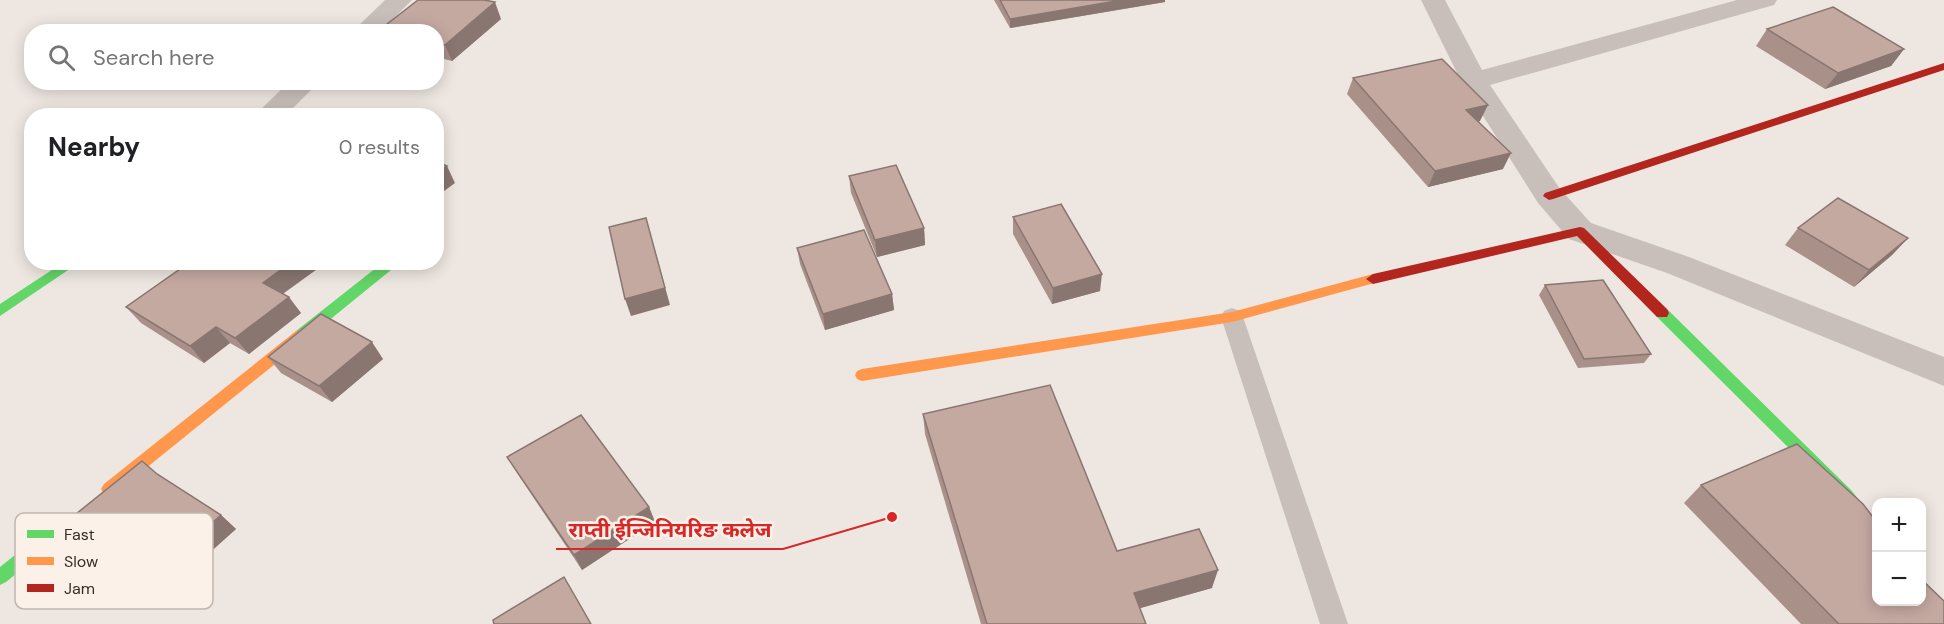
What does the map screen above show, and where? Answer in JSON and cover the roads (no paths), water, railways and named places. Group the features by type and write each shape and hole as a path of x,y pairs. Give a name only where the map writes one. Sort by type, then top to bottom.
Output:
{"street":[{"path":"373,24 400,0"},
{"path":"1433,0 1474,81 1549,196 1580,231 1846,495 1872,527"},
{"path":"1474,81 1765,0"},
{"path":"1549,196 1944,66"},
{"path":"277,108 297,90"},
{"path":"862,375 1232,317 1374,279 1580,231 1678,264 1944,372"},
{"path":"0,310 62,270"},
{"path":"101,495 382,270"},
{"path":"0,577 15,565"}],"lane":[{"path":"1232,317 1334,624"}],"place":[{"name":"राप्ती ईन्जिनियरिङ कलेज","path":"892,517"}]}
